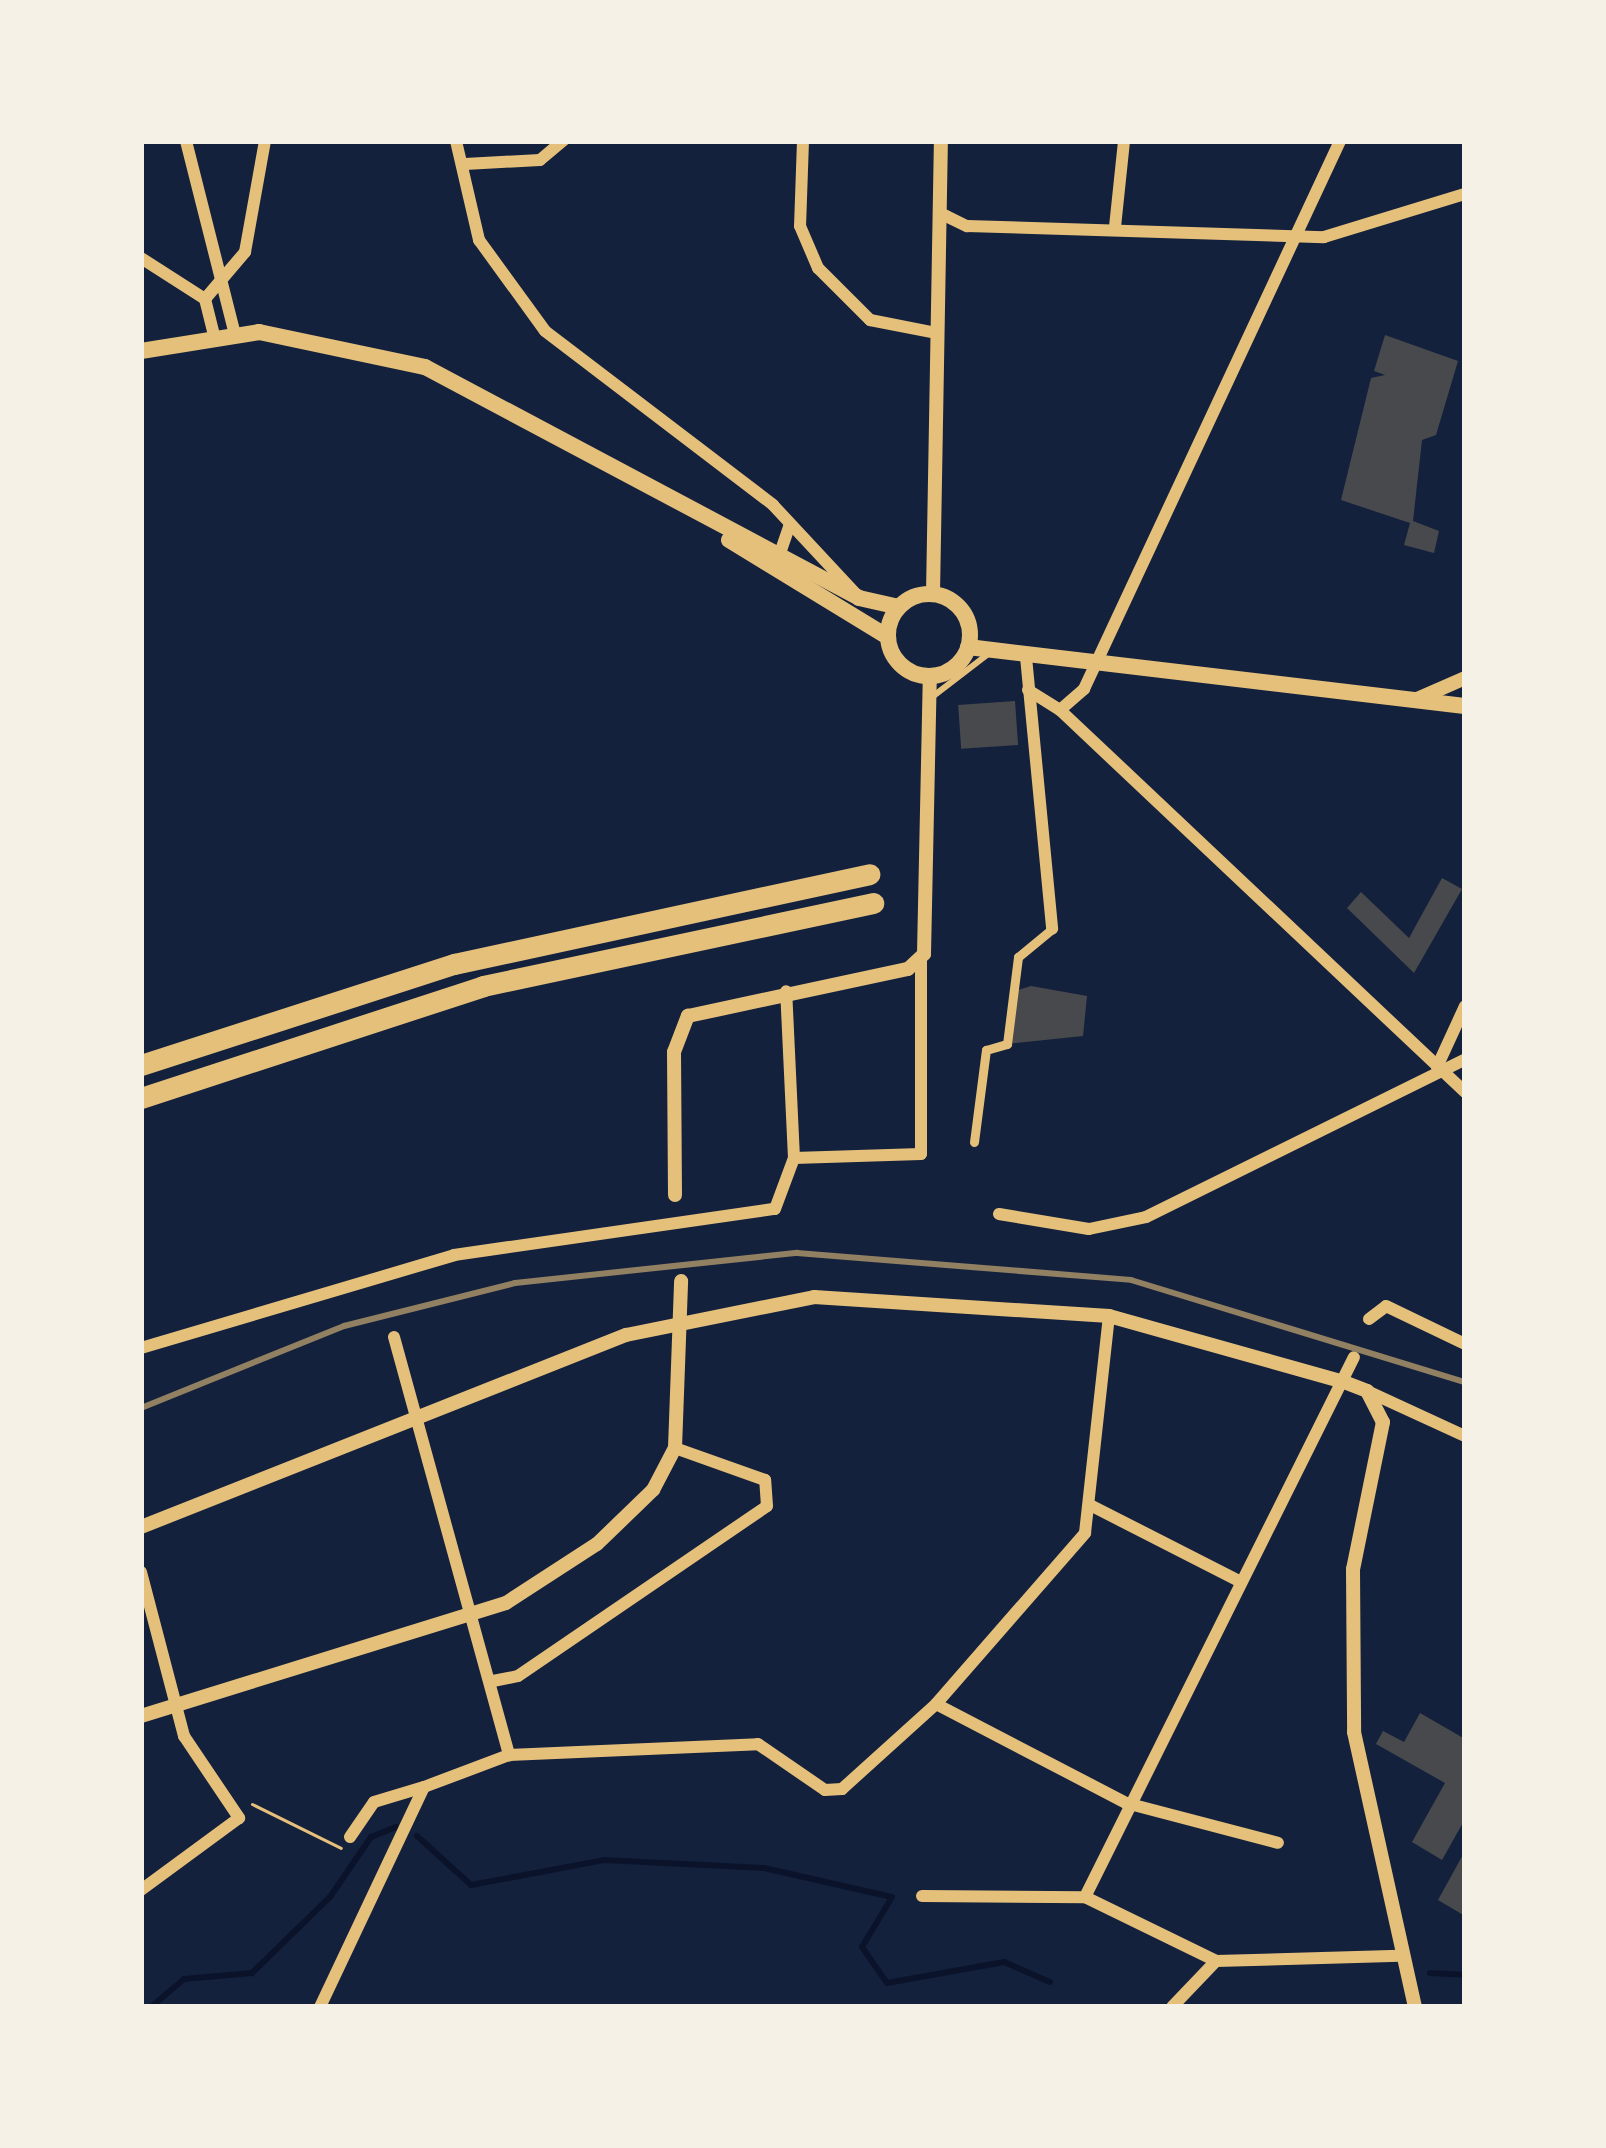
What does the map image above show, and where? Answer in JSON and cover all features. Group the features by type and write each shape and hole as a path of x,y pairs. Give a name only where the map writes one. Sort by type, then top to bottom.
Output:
{"highway":[{"path":"141,1066 454,964 869,874"},
{"path":"141,1098 483,986 873,903"}],"main road":[{"path":"141,351 234,331 425,367 859,598 898,607 933,594 964,613 968,647"},
{"path":"642,485 888,637 904,668 930,677 968,647 1465,706"},
{"path":"888,637 898,607"}],"street":[{"path":"186,141 234,331"},
{"path":"205,299 220,288 257,216 266,141"},
{"path":"456,141 479,240 545,331 790,524 859,598"},
{"path":"465,164 540,160 563,141"},
{"path":"802,141 800,226 818,268 870,320 936,333"},
{"path":"933,594 941,141"},
{"path":"1114,227 1124,141"},
{"path":"1060,710 1077,701 1090,664 1299,236 1340,141"},
{"path":"942,214 968,226 1299,236 1465,194"},
{"path":"141,258 205,299 214,332"},
{"path":"790,524 775,552 807,585"},
{"path":"974,1142 986,1050 1007,1044 1018,957 1052,929 1026,657"},
{"path":"794,1158 921,1154 921,959 930,677"},
{"path":"1412,701 1465,678"},
{"path":"1028,690 1060,710 1465,1092"},
{"path":"675,1195 679,1029 703,1007 921,959"},
{"path":"141,1348 454,1256 766,1213 787,1197 794,1158 785,992"},
{"path":"1437,1067 1465,1006"},
{"path":"999,1214 1089,1228 1146,1217 1437,1067 1465,1059"},
{"path":"141,1716 174,1711 523,1594 597,1544 653,1490 675,1448 681,1281"},
{"path":"141,1527 683,1317 814,1297 1109,1316 1344,1382 1465,1436"},
{"path":"1369,1318 1386,1306 1465,1344"},
{"path":"350,1837 374,1802 509,1755 758,1744 832,1792 936,1704 1085,1533 1092,1506 1109,1316"},
{"path":"394,1337 493,1681 509,1755"},
{"path":"1085,1897 1126,1803 1354,1358"},
{"path":"1367,1391 1383,1422 1353,1570 1354,1732 1415,2007"},
{"path":"493,1681 518,1676 767,1506 765,1480 675,1448"},
{"path":"1092,1506 1240,1582"},
{"path":"141,1572 174,1711 238,1823 141,1890"},
{"path":"936,1704 1126,1803 1279,1844"},
{"path":"320,2007 424,1787"},
{"path":"922,1896 1085,1897 1216,1961 1400,1955"},
{"path":"1172,2007 1216,1961"}],"lane":[{"path":"929,700 991,651"}],"path":[{"path":"262,1804 332,1850 350,1837"}],"building":[{"path":"1385,335 1458,361 1436,435 1422,440 1413,521 1439,531 1434,553 1404,545 1410,523 1341,500 1371,378 1385,375 1374,371"},
{"path":"1015,701 1018,745 961,749 958,705"},
{"path":"1442,878 1462,889 1414,973 1347,908 1361,892 1409,938"},
{"path":"1031,986 1087,996 1083,1036 1007,1044 1012,992"},
{"path":"1420,1713 1465,1739 1465,1819 1442,1860 1412,1842 1445,1783 1376,1744 1383,1731 1404,1742"},
{"path":"1465,1851 1465,1916 1438,1900"}],"waterway":[{"path":"151,2007 184,1979 252,1973 330,1897 371,1837 396,1827"},
{"path":"417,1836 471,1885 604,1860 764,1868 892,1897 862,1947 887,1983 1004,1962 1050,1982"},
{"path":"1430,1973 1465,1975"}],"railway":[{"path":"141,1408 344,1326 515,1283 797,1253 1131,1280 1465,1382"}]}
